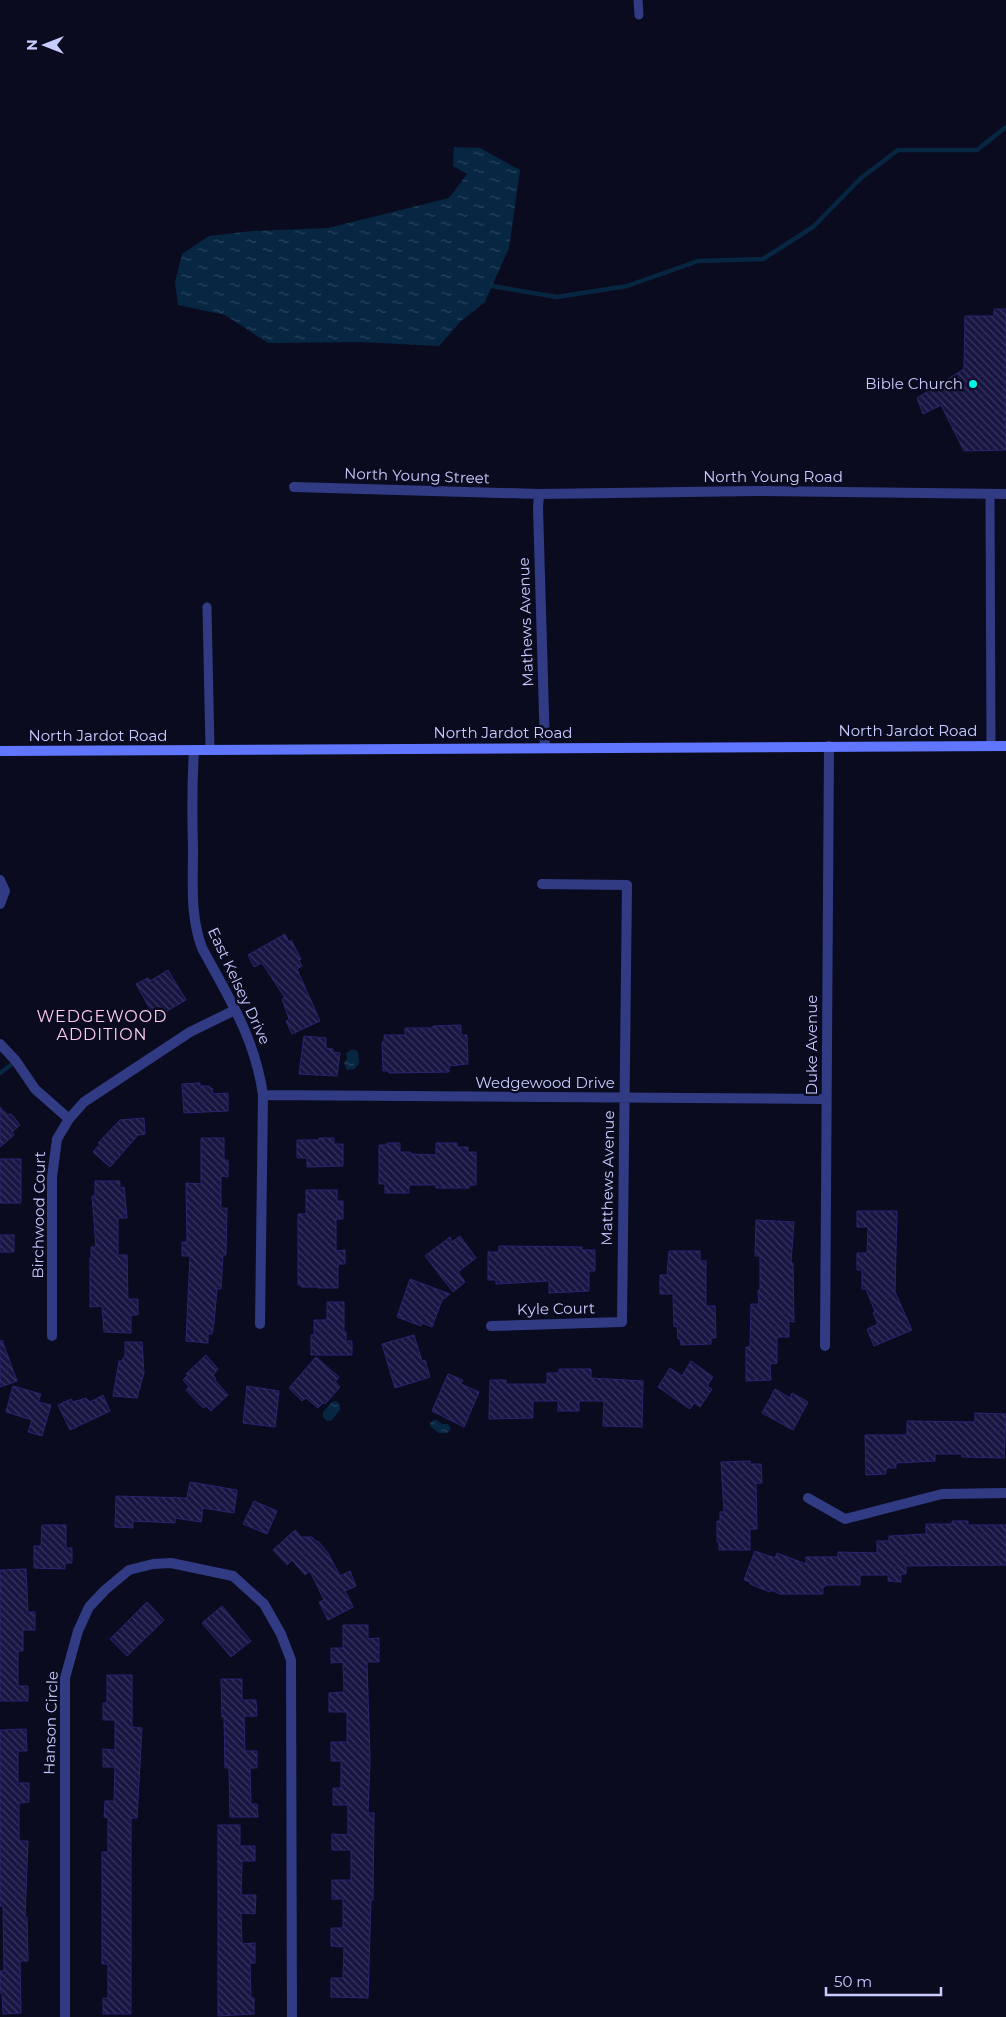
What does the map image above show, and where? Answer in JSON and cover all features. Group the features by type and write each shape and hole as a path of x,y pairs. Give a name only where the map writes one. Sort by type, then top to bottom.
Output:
{"main road":[{"name":"North Jardot Road","path":"0,751 1006,746"}],"street":[{"name":"North Young Street","path":"294,487 539,494"},
{"name":"North Young Road","path":"539,494 758,491 1006,494"},
{"name":"Mathews Avenue","path":"539,494 545,748"},
{"name":"Duke Avenue","path":"825,1346 829,746"},
{"name":"East Kelsey Drive","path":"194,750 192,777 194,920 202,948 251,1043 263,1095 260,1324"},
{"path":"0,880 4,891 0,904"},
{"name":"Matthews Avenue","path":"542,884 627,885 622,1322"},
{"name":"Birchwood Court","path":"52,1336 52,1177 57,1139 69,1119 84,1102 182,1037 235,1010"},
{"path":"0,1044 16,1062 35,1089 69,1119"},
{"name":"Wedgewood Drive","path":"263,1095 826,1099"},
{"name":"Kyle Court","path":"491,1326 622,1322"},
{"path":"808,1498 845,1519 942,1494 1006,1493"},
{"name":"Hanson Circle","path":"64,2017 64,1678 78,1631 89,1607 99,1595 129,1570 153,1564 171,1563 234,1576 264,1604 281,1634 291,1660 292,2017"}],"lane":[{"path":"638,0 639,16"},
{"path":"990,494 992,746"},
{"path":"207,607 210,750"}],"water":[{"path":"454,147 480,148 520,170 509,248 485,302 461,321 439,346 360,342 268,343 225,315 178,305 175,282 182,254 209,236 252,231 328,228 449,198 467,174 453,166"},
{"path":"353,1049 358,1052 359,1064 354,1069 347,1070 344,1063 347,1059 346,1053"},
{"path":"336,1401 340,1404 340,1410 332,1420 327,1421 323,1417 323,1412 332,1402"},
{"path":"434,1420 442,1424 448,1424 451,1429 447,1433 439,1433 430,1426 430,1423"}],"building":[{"name":"Bible Church","path":"994,309 1006,309 1006,450 964,451 941,405 923,414 917,398 964,369 965,316 994,316"},
{"path":"285,934 289,942 291,940 301,959 299,961 302,966 297,969 320,1021 292,1034 286,1021 289,1019 282,999 285,998 262,963 254,967 248,955"},
{"path":"168,970 186,1000 155,1018 136,984 148,978 150,981"},
{"path":"461,1025 461,1035 467,1035 468,1064 449,1066 449,1072 389,1073 389,1071 383,1071 382,1042 384,1042 384,1035 405,1035 405,1028"},
{"path":"304,1036 326,1038 326,1048 340,1053 337,1076 299,1074"},
{"path":"200,1083 200,1086 212,1088 213,1094 228,1093 228,1111 184,1113 182,1084"},
{"path":"0,1107 8,1115 11,1114 20,1125 12,1132 14,1135 0,1147"},
{"path":"144,1118 145,1134 138,1135 110,1167 93,1152 100,1144 98,1143 120,1120"},
{"path":"201,1138 224,1138 224,1160 228,1160 228,1177 221,1176 221,1208 227,1208 226,1255 223,1255 221,1289 217,1289 214,1323 212,1334 208,1334 208,1343 186,1341 190,1256 182,1256 182,1242 187,1242 186,1183 201,1184"},
{"path":"319,1138 334,1138 334,1144 343,1144 343,1166 307,1167 307,1158 297,1158 297,1140 319,1140"},
{"path":"387,1143 400,1143 400,1152 410,1152 411,1154 436,1155 436,1143 457,1143 457,1147 468,1147 468,1152 476,1152 476,1185 469,1185 469,1188 436,1188 436,1185 409,1185 409,1193 385,1193 385,1184 379,1184 379,1145 387,1145"},
{"path":"0,1159 21,1159 21,1203 0,1203"},
{"path":"95,1181 120,1181 120,1188 124,1187 127,1218 118,1218 118,1255 127,1255 128,1299 138,1299 138,1315 131,1315 131,1333 104,1332 102,1306 90,1307 91,1247 96,1247 92,1196 95,1196"},
{"path":"306,1190 337,1190 337,1201 343,1201 343,1219 336,1219 336,1251 345,1250 345,1264 338,1264 338,1288 301,1287 301,1285 298,1285 298,1214 306,1214"},
{"path":"857,1211 897,1211 895,1292 912,1330 874,1346 867,1329 878,1324 866,1289 862,1289 862,1270 857,1270 857,1253 867,1253 868,1227 857,1227"},
{"path":"756,1220 794,1222 791,1263 793,1263 794,1322 789,1321 789,1337 777,1337 777,1363 770,1364 771,1380 746,1381 746,1347 750,1347 751,1304 759,1304 758,1291 760,1289 760,1256 755,1256"},
{"path":"0,1235 14,1235 14,1252 0,1252"},
{"path":"460,1236 476,1258 458,1272 465,1282 453,1292 425,1256 450,1237 452,1242"},
{"path":"499,1246 582,1247 582,1250 595,1250 595,1271 589,1271 589,1291 549,1293 549,1281 496,1284 496,1280 488,1280 488,1252 499,1252"},
{"path":"669,1251 700,1251 700,1261 706,1261 706,1306 715,1306 716,1338 711,1338 711,1344 681,1345 680,1339 678,1339 677,1326 674,1327 673,1294 660,1294 660,1275 667,1275"},
{"path":"410,1279 450,1294 442,1300 432,1327 422,1323 421,1326 397,1317"},
{"path":"327,1302 344,1302 344,1332 346,1332 346,1341 352,1341 352,1355 311,1355 311,1335 314,1335 314,1320 327,1320"},
{"path":"414,1335 422,1361 425,1360 430,1377 395,1388 382,1344"},
{"path":"2,1340 17,1381 0,1387 0,1341"},
{"path":"125,1342 142,1342 144,1373 137,1398 113,1396 119,1361 125,1358"},
{"path":"206,1355 218,1369 213,1375 215,1380 228,1395 211,1411 206,1406 203,1408 186,1390 189,1387 183,1380 188,1375 186,1374"},
{"path":"316,1357 339,1377 335,1382 340,1387 325,1404 324,1402 318,1408 306,1398 302,1401 289,1388"},
{"path":"691,1361 713,1377 707,1386 712,1389 700,1407 694,1403 690,1409 658,1387 670,1368 682,1376"},
{"path":"559,1369 591,1369 591,1378 643,1381 642,1427 603,1426 604,1401 579,1401 579,1411 558,1411 558,1401 533,1401 533,1418 489,1419 490,1380 506,1380 506,1384 547,1384 547,1373 559,1373"},
{"path":"448,1374 463,1380 461,1384 479,1392 464,1427 432,1411"},
{"path":"13,1386 41,1394 38,1402 51,1405 42,1436 28,1432 32,1420 6,1412"},
{"path":"247,1386 279,1391 275,1427 243,1423"},
{"path":"775,1389 790,1398 792,1393 808,1402 793,1430 762,1413"},
{"path":"103,1395 110,1411 70,1430 58,1405 71,1399 73,1402 86,1398 90,1402"},
{"path":"975,1413 1006,1414 1004,1458 962,1457 962,1454 935,1454 935,1461 896,1463 896,1468 886,1468 886,1474 866,1475 865,1435 907,1435 907,1421 975,1422"},
{"path":"750,1461 750,1464 761,1464 762,1483 756,1483 757,1529 750,1529 750,1550 719,1550 717,1521 720,1521 720,1512 724,1512 721,1462"},
{"path":"190,1482 237,1490 234,1513 203,1508 201,1522 175,1518 175,1523 133,1521 133,1528 115,1527 116,1496 187,1498"},
{"path":"254,1501 277,1511 267,1534 243,1524"},
{"path":"952,1521 968,1521 968,1525 1006,1525 1006,1565 906,1566 906,1574 901,1574 901,1582 888,1581 888,1575 860,1575 860,1585 827,1585 823,1587 823,1594 780,1594 771,1590 770,1592 744,1580 755,1551 775,1558 777,1553 806,1564 806,1557 838,1557 838,1552 877,1553 877,1541 889,1541 889,1536 926,1534 926,1524 952,1524"},
{"path":"42,1525 66,1525 66,1548 72,1548 72,1563 65,1563 65,1569 34,1568 34,1546 41,1546"},
{"path":"295,1530 301,1537 312,1537 318,1541 328,1553 340,1576 350,1571 356,1586 345,1591 353,1607 328,1620 319,1602 324,1600 310,1571 305,1575 292,1560 287,1565 273,1550"},
{"path":"26,1569 28,1612 35,1612 35,1630 23,1630 23,1651 18,1651 18,1686 28,1686 28,1701 0,1701 0,1570"},
{"path":"147,1602 164,1620 127,1656 110,1639"},
{"path":"222,1606 251,1641 231,1657 202,1623"},
{"path":"343,1625 368,1625 368,1639 379,1638 379,1662 367,1662 370,1760 368,1813 374,1813 373,1900 371,1900 368,1998 331,1997 331,1978 343,1978 344,1947 331,1946 331,1928 343,1928 343,1899 332,1899 332,1880 351,1880 351,1850 332,1850 332,1834 348,1835 348,1805 333,1805 333,1788 341,1788 341,1761 331,1761 331,1742 347,1742 347,1712 329,1712 329,1693 344,1692 343,1662 331,1663 331,1648 343,1648"},
{"path":"107,1675 132,1675 132,1727 142,1728 137,1818 131,1818 131,2014 103,2014 103,1998 108,1998 108,1964 102,1964 102,1852 108,1852 108,1818 104,1817 105,1801 114,1801 115,1767 103,1767 103,1749 115,1750 115,1720 103,1720 103,1703 107,1703"},
{"path":"221,1679 242,1679 242,1700 256,1700 257,1716 244,1716 245,1751 257,1751 257,1768 250,1768 251,1804 257,1804 258,1817 230,1817 229,1768 225,1768"},
{"path":"26,1729 27,1751 18,1751 18,1783 29,1783 29,1802 19,1803 19,1841 28,1841 25,1917 27,1917 28,1961 20,1961 21,2013 3,2014 2,1993 0,1993 0,1971 4,1971 3,1906 0,1906 0,1730"},
{"path":"218,1825 240,1825 240,1846 255,1846 255,1861 242,1861 241,1895 256,1895 255,1914 241,1913 242,1944 255,1943 255,1963 250,1963 251,1998 254,1998 254,2014 218,2016"}],"waterway":[{"path":"492,286 557,297 627,286 698,261 763,259 813,227 861,178 898,150 977,150 1006,127"},
{"path":"0,1073 16,1061"}],"place":[{"name":"Bible Church","path":"973,384"}],"district":[{"name":"WEDGEWOOD ADDITION","path":"102,1025"}]}
